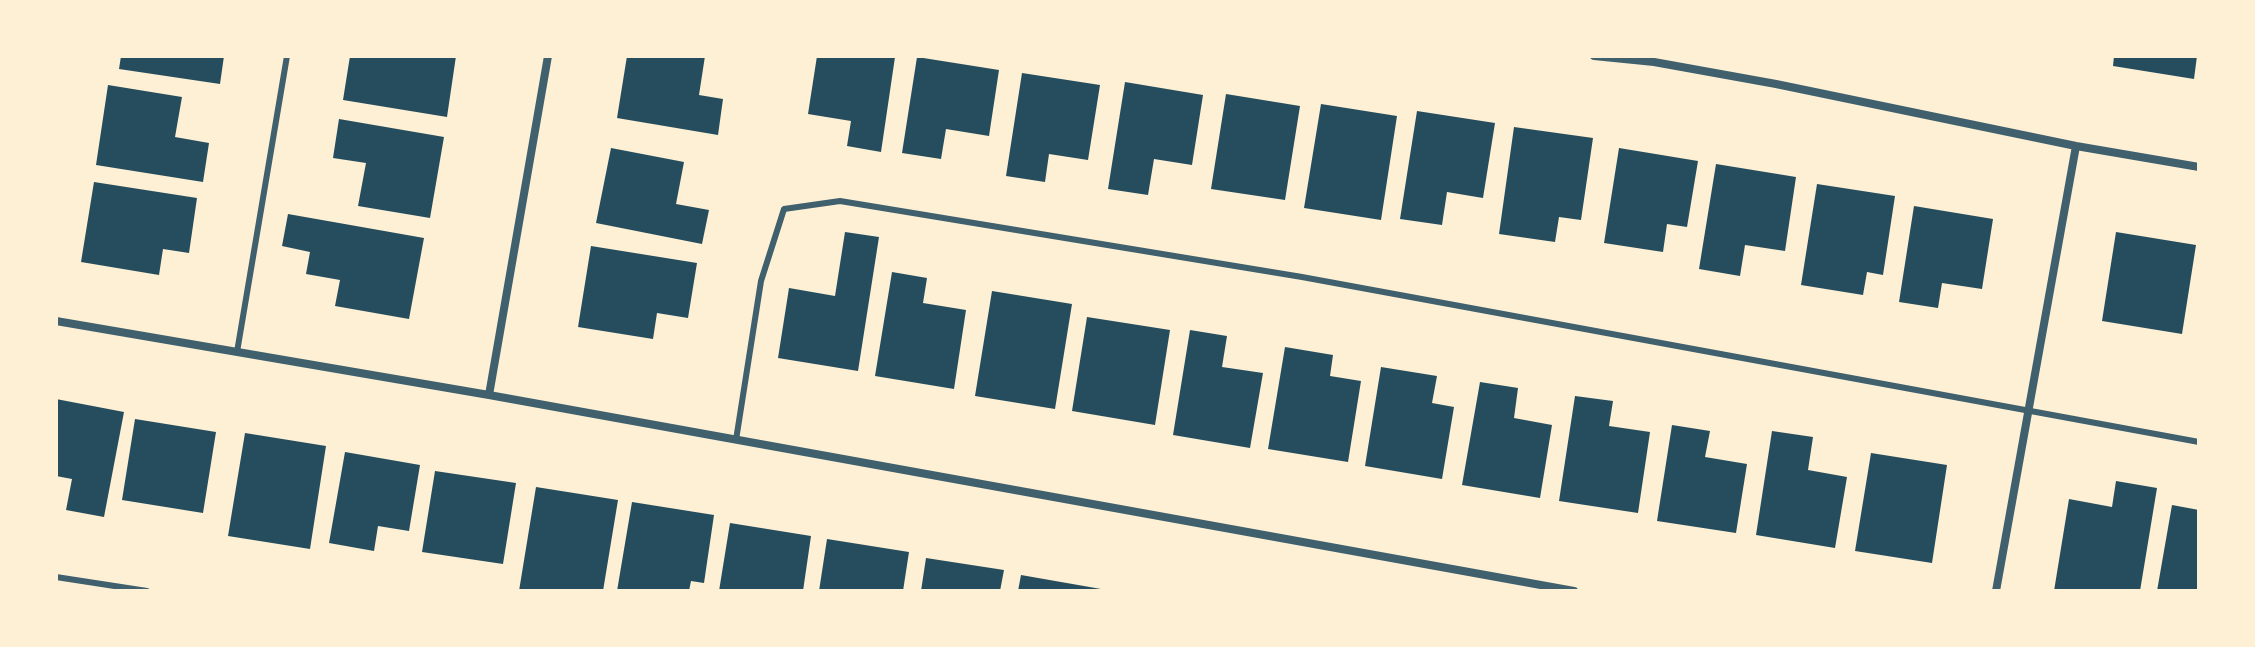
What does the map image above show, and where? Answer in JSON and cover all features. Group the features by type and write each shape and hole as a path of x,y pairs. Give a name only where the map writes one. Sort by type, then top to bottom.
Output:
{"street":[{"path":"489,395 548,56"},
{"path":"1594,56 1654,62 1776,84 2076,146 2199,167"},
{"path":"1996,591 2076,146"},
{"path":"56,321 489,395 1574,591"}],"lane":[{"path":"237,352 287,56"},
{"path":"736,440 761,281 784,209 840,201 1302,277 2199,442"},
{"path":"56,577 147,591"}],"building":[{"path":"121,56 224,56 220,84 119,69"},
{"path":"350,56 456,56 447,117 343,100"},
{"path":"627,56 705,56 699,95 723,99 718,135 617,118"},
{"path":"817,56 895,57 881,152 847,146 851,121 808,114"},
{"path":"2114,56 2197,56 2194,79 2113,66"},
{"path":"917,57 999,70 989,136 946,129 941,159 902,153"},
{"path":"1022,73 1100,85 1088,160 1049,154 1045,182 1006,176"},
{"path":"1125,82 1203,95 1192,165 1154,159 1148,195 1108,189"},
{"path":"108,85 182,97 175,137 209,143 203,182 96,165"},
{"path":"1226,94 1300,106 1285,200 1211,189"},
{"path":"1321,104 1397,116 1381,220 1304,208"},
{"path":"1417,111 1495,123 1483,198 1447,192 1442,225 1400,219"},
{"path":"339,119 444,137 430,218 358,206 366,163 333,158"},
{"path":"1514,127 1593,138 1581,220 1559,217 1555,242 1499,234"},
{"path":"611,148 684,162 676,204 709,210 702,244 596,223"},
{"path":"1619,148 1698,161 1687,227 1667,224 1663,252 1604,243"},
{"path":"1716,164 1796,177 1785,251 1745,245 1740,276 1699,269"},
{"path":"94,182 197,198 189,253 163,249 159,275 81,262"},
{"path":"1817,184 1895,196 1883,275 1867,272 1863,295 1801,285"},
{"path":"1914,206 1993,219 1982,289 1942,283 1938,308 1899,302"},
{"path":"288,214 424,238 409,319 335,306 340,280 306,274 310,252 282,246"},
{"path":"845,232 879,237 858,371 778,358 789,288 835,296"},
{"path":"2116,232 2196,245 2182,334 2102,321"},
{"path":"591,246 697,263 688,318 657,313 653,339 578,327"},
{"path":"892,272 927,278 923,303 966,310 954,389 875,376"},
{"path":"992,291 1072,304 1055,409 975,396"},
{"path":"1087,317 1170,330 1155,425 1072,411"},
{"path":"1190,330 1227,336 1222,367 1263,373 1250,448 1173,435"},
{"path":"1285,347 1333,355 1330,376 1361,381 1348,462 1268,449"},
{"path":"1381,367 1437,376 1432,403 1454,407 1442,479 1365,466"},
{"path":"1480,382 1518,388 1514,418 1552,425 1540,498 1462,485"},
{"path":"1575,396 1613,401 1609,426 1650,432 1638,513 1559,501"},
{"path":"56,399 124,412 104,517 66,510 72,479 56,476"},
{"path":"135,419 216,432 203,513 122,500"},
{"path":"1672,425 1710,431 1705,457 1747,464 1736,533 1657,521"},
{"path":"1772,431 1813,437 1808,470 1847,477 1835,548 1756,535"},
{"path":"245,433 326,446 310,549 228,536"},
{"path":"345,452 420,465 409,531 378,526 374,551 329,543"},
{"path":"1871,453 1947,465 1932,563 1855,551"},
{"path":"435,471 516,483 503,564 422,552"},
{"path":"2116,481 2157,488 2140,591 2054,591 2069,499 2112,507"},
{"path":"536,487 618,500 603,591 519,591"},
{"path":"632,502 714,515 704,583 691,581 689,591 617,591"},
{"path":"2172,505 2199,510 2199,591 2157,591"},
{"path":"730,523 811,536 803,591 719,591"},
{"path":"827,539 909,552 903,591 819,591"},
{"path":"926,558 1004,570 1000,591 921,591"},
{"path":"1021,575 1101,589 1101,591 1018,591"}]}
